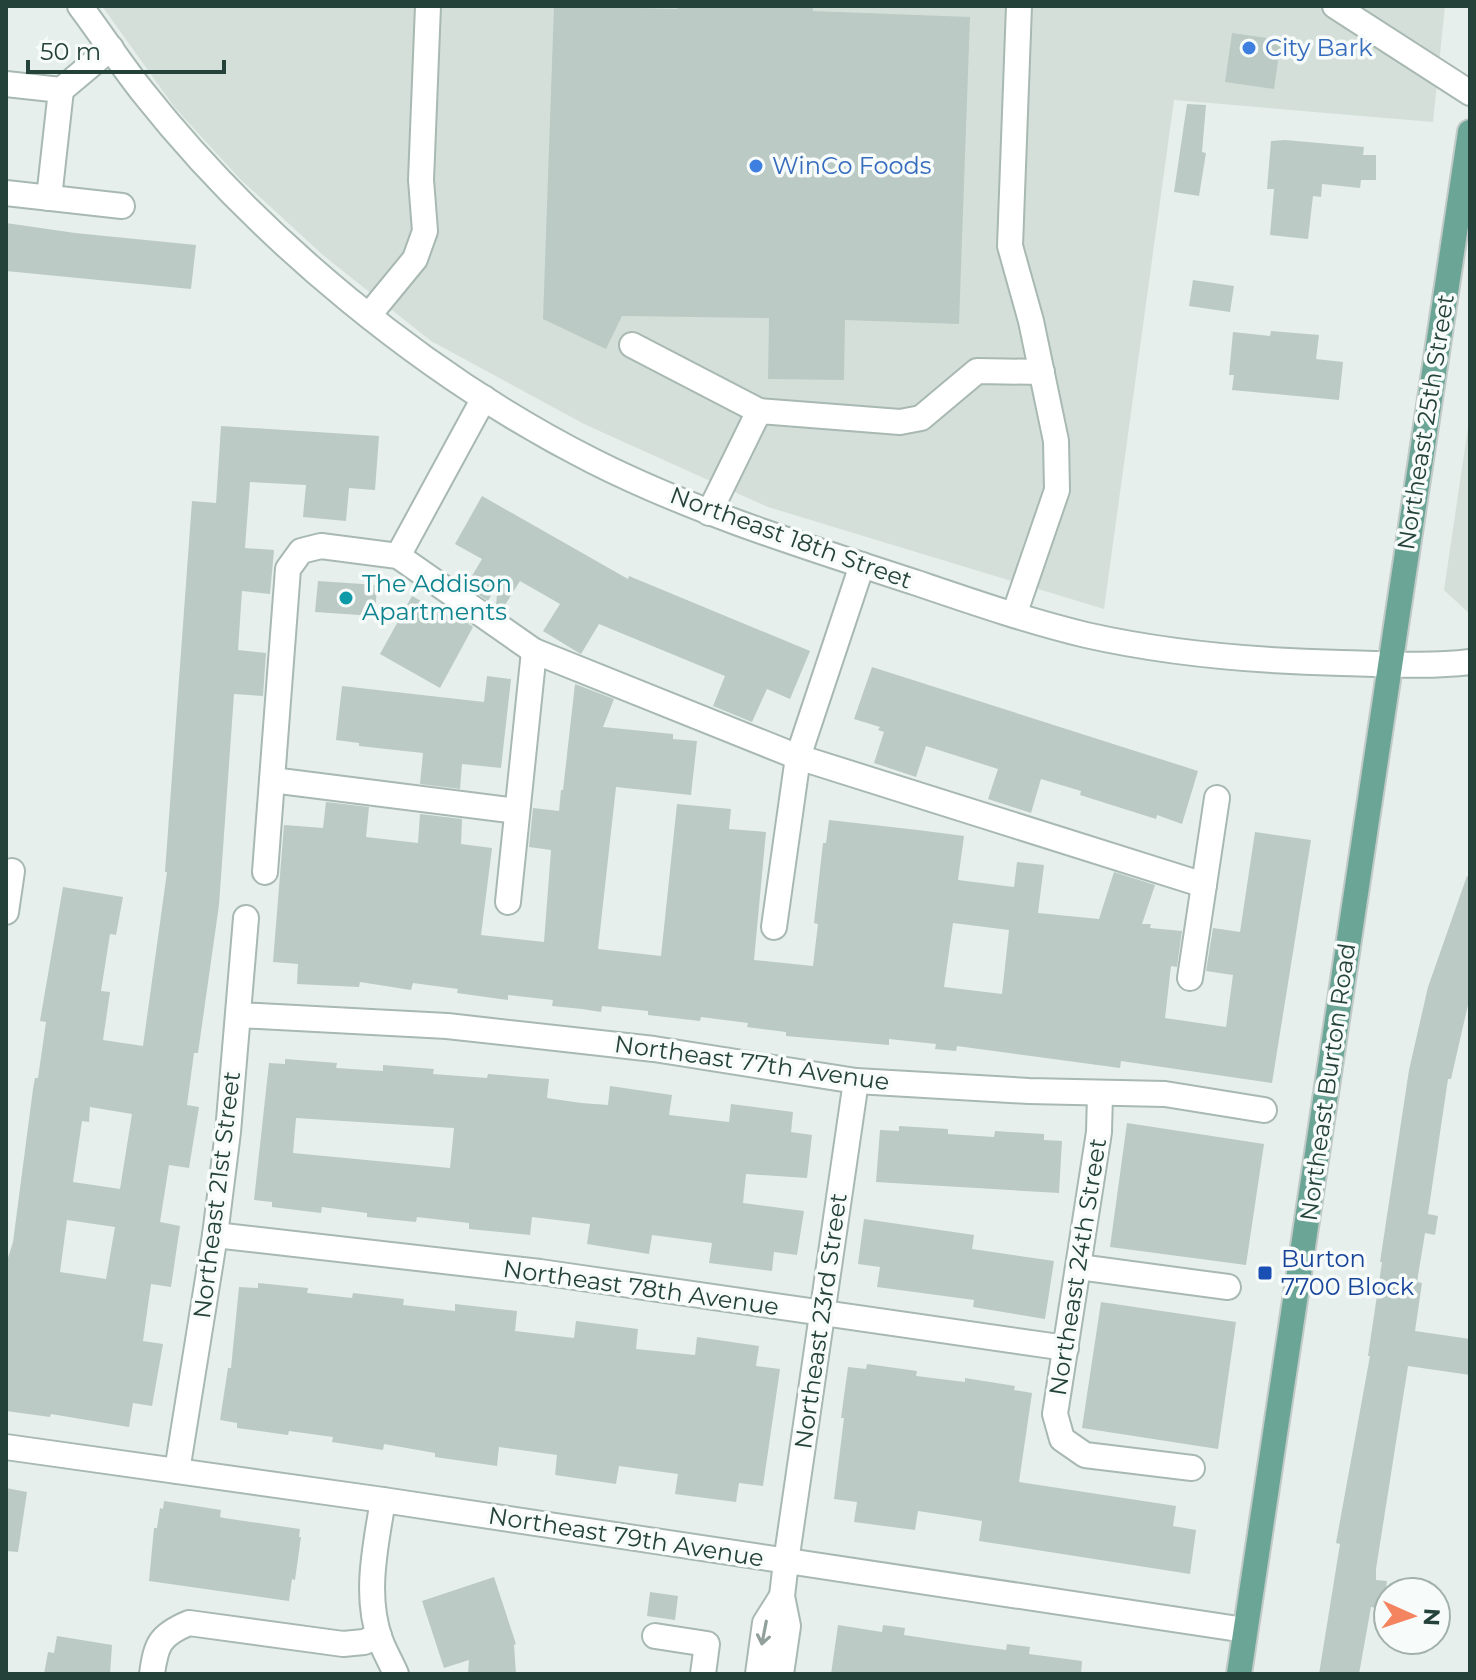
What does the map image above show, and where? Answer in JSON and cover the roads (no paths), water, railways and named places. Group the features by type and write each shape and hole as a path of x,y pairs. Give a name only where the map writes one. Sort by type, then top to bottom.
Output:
{"main road":[{"name":"Northeast 25th Street","path":"1389,664 1463,225 1470,132"},
{"name":"Northeast Burton Road","path":"1239,1674 1389,664"}],"street":[{"name":"Northeast 18th Street","path":"80,6 160,112 244,204 369,315 484,398 592,461 709,513 1014,615 1087,635 1167,651 1271,661 1389,664"},
{"path":"369,315 415,259 425,231 421,180 428,6"},
{"path":"1014,615 1057,490 1056,441 1010,246 1019,6"},
{"path":"1335,6 1470,93"},
{"path":"49,198 61,90 111,48"},
{"path":"6,84 61,90"},
{"path":"6,193 122,206"},
{"path":"632,345 759,411 900,422 921,418 977,371 1042,372"},
{"path":"398,556 484,398"},
{"path":"709,513 759,411"},
{"path":"265,872 288,569 301,551 321,546 398,556 534,651 798,757 1204,885"},
{"path":"774,927 798,757 862,565"},
{"path":"508,902 534,651"},
{"path":"1389,664 1470,662"},
{"path":"272,780 517,811"},
{"path":"1190,978 1217,798"},
{"path":"6,912 12,871"},
{"name":"Northeast 21st Street","path":"177,1471 215,1235 228,1132 246,918"},
{"name":"Northeast 77th Avenue","path":"239,1015 447,1026 654,1049 856,1081 1100,1094 1165,1094 1264,1110"},
{"name":"Northeast 23rd Street","path":"782,1596 856,1081"},
{"name":"Northeast 24th Street","path":"1100,1094 1099,1132 1055,1414 1062,1439 1085,1455 1192,1468"},
{"name":"Northeast 78th Avenue","path":"215,1235 540,1272 1066,1348"},
{"path":"1079,1267 1228,1287"},
{"name":"Northeast 79th Avenue","path":"6,1447 383,1500 1245,1630"},
{"path":"383,1500 373,1557 373,1599 379,1636 396,1674"},
{"path":"758,1674 765,1623 782,1596"},
{"path":"781,1674 788,1626 782,1596"},
{"path":"152,1674 155,1650 168,1632 189,1623 343,1644 364,1642 379,1636"},
{"path":"655,1636 707,1644 703,1674"}],"place":[{"name":"City Bark","path":"1249,48"},
{"name":"WinCo Foods","path":"756,166"},
{"name":"The Addison Apartments","path":"346,598"},
{"name":"Burton 7700 Block","path":"1265,1273"}]}
